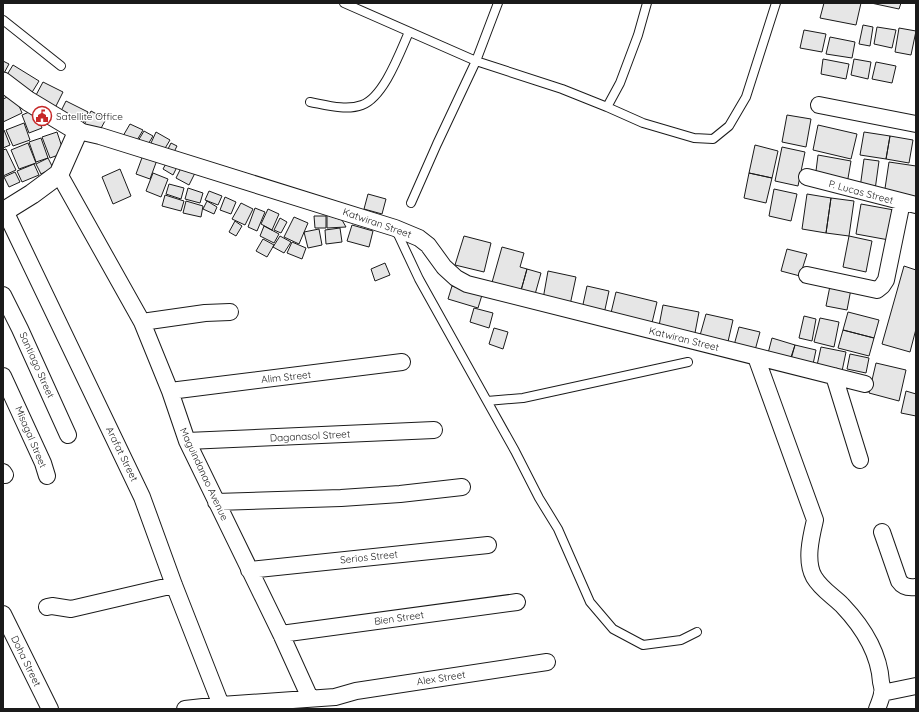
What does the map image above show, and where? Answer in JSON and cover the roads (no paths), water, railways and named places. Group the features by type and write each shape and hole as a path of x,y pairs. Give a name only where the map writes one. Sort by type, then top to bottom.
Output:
{"street":[{"name":"Katwiran Street","path":"3,82 28,101 78,132 100,136 395,228 419,238 428,245 444,267 456,278 467,284 865,384"},
{"path":"819,105 916,124"},
{"path":"4,212 59,174 78,132"},
{"name":"Maguindanao Avenue","path":"59,174 142,322 170,391 186,441 281,634 310,698"},
{"name":"P. Lucas Street","path":"806,177 909,204"},
{"path":"807,275 877,290 886,280 909,204"},
{"name":"Arafat Street","path":"4,212 142,497 174,585 221,705"},
{"name":"Santiago Street","path":"3,295 68,435"},
{"path":"142,322 204,313 230,312"},
{"path":"756,357 815,520 811,539 810,563 814,577 823,589 842,606 862,630 872,648 880,668 882,693 877,709"},
{"name":"Alim Street","path":"170,391 402,362"},
{"name":"Misagal Street","path":"3,376 43,463 47,476"},
{"path":"834,376 860,460"},
{"name":"Daganasol Street","path":"186,441 434,430"},
{"path":"216,502 400,494 462,487"},
{"path":"882,532 899,581 908,588 916,587"},
{"name":"Serios Street","path":"249,570 488,545"},
{"path":"47,606 71,609 174,585"},
{"name":"Bien Street","path":"281,634 517,602"},
{"name":"Doha Street","path":"3,614 50,709"},
{"name":"Alex Street","path":"336,703 356,691 547,662"},
{"path":"882,693 916,686"},
{"path":"185,709 310,698 336,703"}],"lane":[{"path":"344,3 476,61 562,89 608,107 643,123 694,138 713,138 729,126 746,97 776,3"},
{"path":"411,203 476,61 498,3"},
{"path":"608,107 620,83 638,35 647,3"},
{"path":"3,20 61,66"},
{"path":"310,102 343,108 362,106 373,99 383,86 409,32"},
{"path":"395,228 419,279 515,451 539,498 558,529 590,602 613,629 643,644 681,640 697,632"},
{"path":"487,401 523,398 688,362"}],"place":[{"name":"Satellite Office","path":"42,116"}]}
